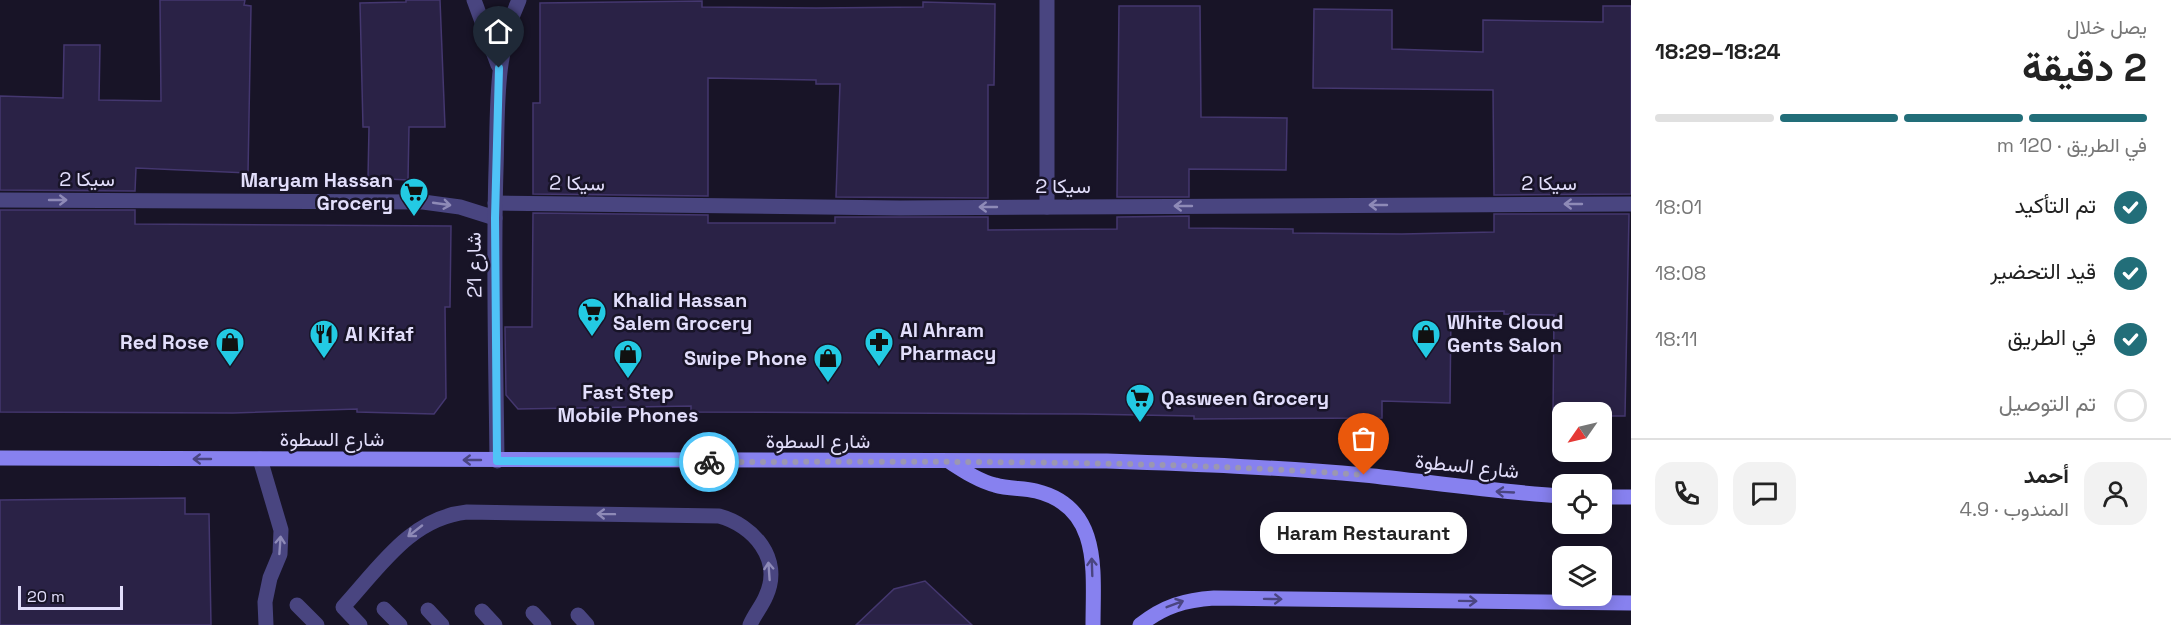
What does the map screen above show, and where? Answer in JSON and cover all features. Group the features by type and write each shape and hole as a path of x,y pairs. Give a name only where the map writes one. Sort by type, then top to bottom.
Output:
{"main road":[{"name":"شارع السطوة","path":"0,458 1105,461 1234,465 1364,475 1492,492 1552,495"},
{"path":"950,462 977,479 995,485 1035,491 1054,497 1071,508 1090,542 1094,625"},
{"path":"1612,497 1631,497"},
{"path":"1140,625 1158,611 1185,600 1214,598 1631,603"}],"street":[{"name":"شارع 21","path":"474,0 486,27 499,68"},
{"name":"شارع 21","path":"497,461 495,211 499,68 509,27 519,0"},
{"path":"1047,0 1047,207"},
{"name":"سيكا 2","path":"0,200 423,202 495,211 1631,204"},
{"path":"260,459 281,530 280,554 270,578 265,602 268,622"},
{"path":"360,625 343,607 409,535 435,519 450,514 719,516 747,527 766,551 770,566 769,588 750,625"},
{"path":"297,604 317,625"},
{"path":"384,609 400,625"},
{"path":"428,610 442,625"},
{"path":"482,611 495,625"},
{"path":"533,613 544,625"}],"building":[{"path":"160,0 245,0 244,5 251,6 248,173 136,168 135,191 0,190 0,96 63,98 64,45 100,45 99,100 161,101"},
{"path":"406,0 440,0 445,127 409,127 408,180 368,178 369,127 363,127 360,3 406,2"},
{"path":"702,1 702,7 923,7 923,2 995,4 994,85 988,85 988,198 836,197 840,84 816,84 816,80 708,78 708,196 533,194 533,103 540,103 540,3"},
{"path":"1119,6 1200,6 1201,117 1287,118 1286,170 1189,169 1189,197 1117,197"},
{"path":"1603,6 1631,6 1631,194 1494,195 1493,90 1313,88 1314,9 1392,10 1392,49 1483,52 1483,20 1603,22"},
{"path":"0,210 135,210 135,224 451,226 450,307 445,307 446,398 434,414 357,412 357,409 233,413 0,412"},
{"path":"533,213 708,215 708,223 835,223 835,217 988,217 988,230 1117,229 1117,217 1189,216 1189,228 1293,229 1293,233 1402,234 1494,232 1494,214 1629,214 1625,416 1612,416 1612,402 1553,402 1554,315 1504,314 1504,311 1451,312 1450,403 1382,401 1382,418 1194,419 1194,416 1082,414 691,412 691,406 518,409 506,395 505,327 532,327"},
{"path":"185,498 185,514 209,514 211,625 0,625 0,500"},
{"path":"925,581 972,625 856,625 894,589"}],"way so far":[{"path":"709,462 1105,461 1234,465 1364,475"}],"place":[{"name":"Maryam Hassan Grocery","path":"414,218"},
{"name":"Khalid Hassan Salem Grocery","path":"592,338"},
{"name":"Al Kifaf","path":"324,360"},
{"name":"White Cloud Gents Salon","path":"1426,360"},
{"name":"Red Rose","path":"230,368"},
{"name":"Al Ahram Pharmacy","path":"879,368"},
{"name":"Fast Step Mobile Phones","path":"628,380"},
{"name":"Swipe Phone","path":"828,384"},
{"name":"Qasween Grocery","path":"1140,424"},
{"name":"Haram Restaurant","path":"1364,475"}],"route":[{"path":"499,68 495,218 497,461 709,462"}]}
